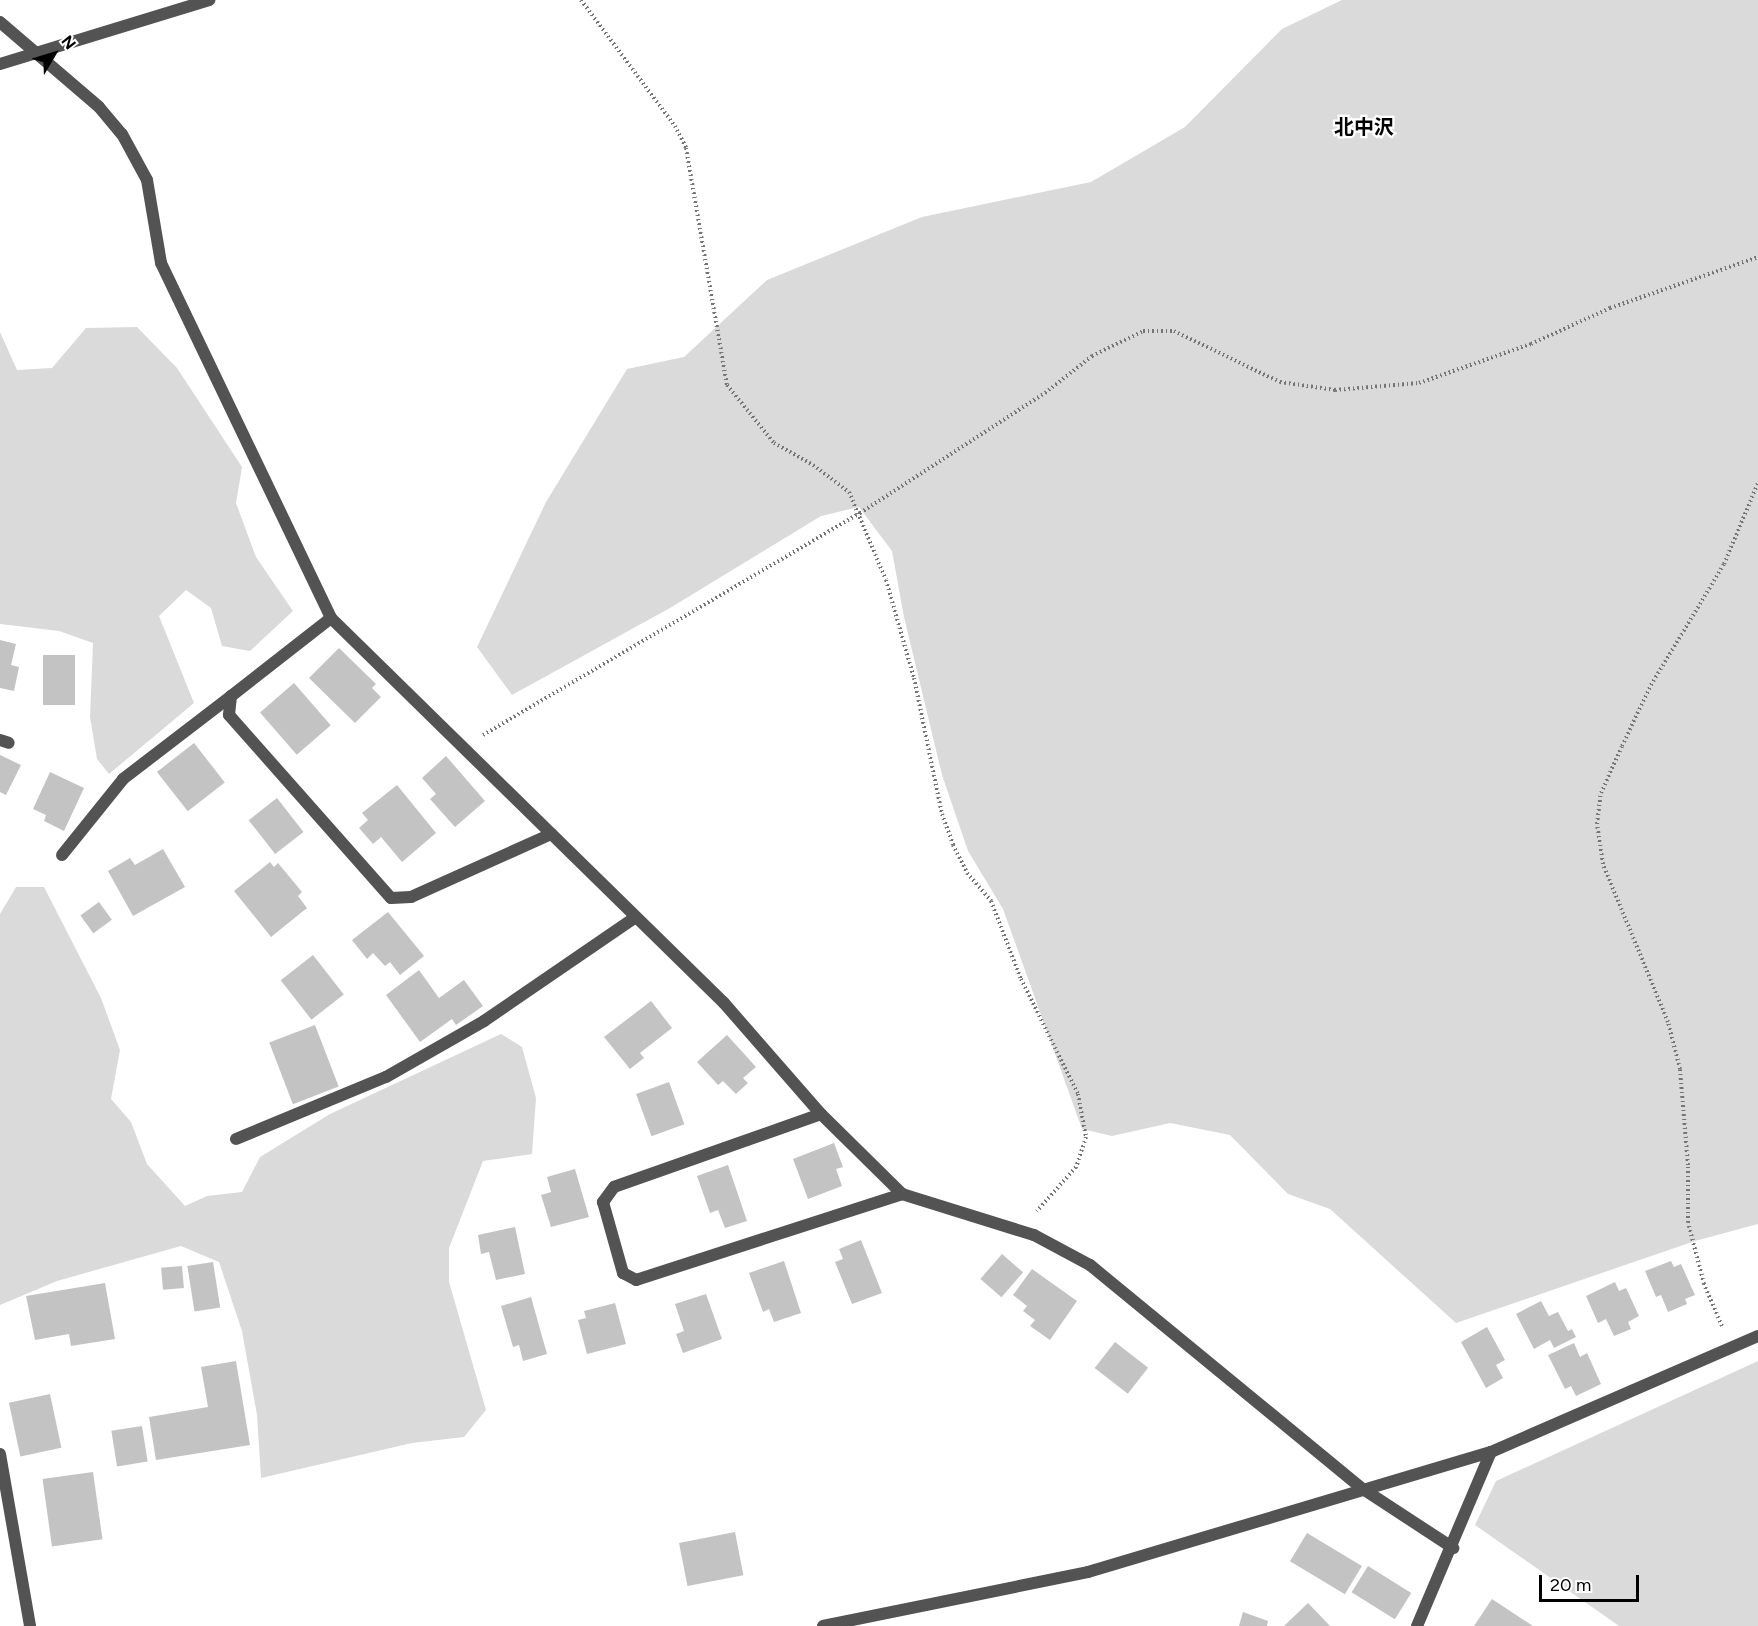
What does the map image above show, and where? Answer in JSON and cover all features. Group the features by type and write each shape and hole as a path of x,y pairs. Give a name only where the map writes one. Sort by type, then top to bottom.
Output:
{"street":[{"path":"0,64 36,55 209,0"},
{"path":"0,22 115,125 147,180 161,263 332,618 724,1002 821,1114 902,1194 1018,1230 1090,1265 1363,1489 1452,1548"},
{"path":"62,855 123,779 332,618"},
{"path":"231,696 229,715 391,898 411,897 551,834"},
{"path":"236,1139 386,1077 484,1021 636,917"},
{"path":"821,1114 614,1187 603,1202 623,1273 636,1280 902,1194"},
{"path":"823,1626 1088,1572 1491,1452 1758,1336"},
{"path":"1417,1626 1491,1452"},
{"path":"0,1454 30,1626"}],"path":[{"path":"581,0 675,126 686,148 727,385 774,443 813,465 849,492 861,513 886,580 914,678 942,814 953,845 967,873 991,901 1021,979 1078,1094 1086,1137 1076,1167 1018,1230"},
{"path":"464,746 861,513 1045,393 1092,356 1143,331 1174,331 1280,382 1335,390 1419,383 1531,344 1610,308 1758,257"},
{"path":"1731,1346 1704,1284 1688,1222 1688,1165 1680,1069 1668,1022 1603,864 1597,824 1601,793 1622,746 1652,685 1724,564 1758,483"}],"shaded area":[{"path":"1342,0 1758,0 1758,1224 1695,1241 1456,1323 1330,1209 1288,1194 1230,1135 1170,1123 1112,1136 1082,1129 1003,909 968,851 942,775 904,617 892,551 859,507 821,516 670,608 512,695 477,647 546,502 627,369 684,357 767,280 922,217 1091,182 1185,127 1282,29"},
{"path":"137,327 177,368 242,467 236,503 256,557 293,611 250,651 222,646 211,608 186,590 159,616 194,703 109,774 97,759 90,717 93,643 59,631 0,624 0,332 17,370 52,368 86,328"},
{"path":"16,887 44,887 101,998 120,1050 111,1099 131,1122 147,1164 185,1206 207,1196 242,1192 260,1157 330,1114 501,1034 522,1047 536,1098 532,1154 483,1161 449,1248 449,1282 486,1410 464,1437 412,1443 261,1478 257,1415 242,1331 219,1262 181,1246 57,1281 0,1305 0,914"},
{"path":"1758,1361 1758,1626 1619,1626 1475,1525 1496,1481"}],"building":[{"path":"0,640 16,644 11,665 19,667 14,691 0,688"},
{"path":"339,648 376,684 372,688 381,697 355,723 309,678"},
{"path":"43,655 75,655 75,705 43,705"},
{"path":"294,683 331,725 297,755 260,713"},
{"path":"194,743 225,782 188,811 157,772"},
{"path":"0,755 21,765 6,795 0,792"},
{"path":"446,756 485,801 455,827 430,799 436,794 422,778"},
{"path":"50,772 84,788 64,831 44,821 46,815 33,809"},
{"path":"397,785 436,833 402,862 381,837 373,844 359,828 368,820 362,813"},
{"path":"277,798 303,832 275,854 249,820"},
{"path":"163,849 185,887 133,916 108,871 130,858 135,865"},
{"path":"270,862 274,867 278,863 302,892 298,896 307,908 271,937 234,891"},
{"path":"99,902 112,920 93,933 80,916"},
{"path":"388,912 424,956 400,975 390,962 385,966 373,953 367,959 352,940"},
{"path":"313,955 344,994 311,1020 281,980"},
{"path":"419,970 439,998 464,980 483,1006 456,1025 452,1019 420,1042 386,995"},
{"path":"651,1001 672,1028 640,1053 644,1058 630,1069 604,1037"},
{"path":"315,1025 339,1087 293,1104 269,1043"},
{"path":"727,1035 756,1067 743,1078 748,1083 736,1094 723,1081 718,1085 697,1062"},
{"path":"669,1082 684,1124 652,1136 636,1094"},
{"path":"834,1143 843,1167 836,1169 842,1186 808,1199 793,1159"},
{"path":"728,1165 747,1221 725,1228 718,1210 710,1213 697,1176"},
{"path":"575,1169 589,1217 551,1227 541,1195 551,1192 547,1177"},
{"path":"515,1227 525,1274 496,1280 489,1252 481,1254 478,1235"},
{"path":"861,1240 882,1293 852,1304 835,1262 843,1259 839,1249"},
{"path":"1002,1254 1023,1272 1001,1297 980,1279"},
{"path":"784,1261 801,1313 774,1322 769,1309 763,1312 749,1273"},
{"path":"1671,1261 1674,1267 1681,1264 1695,1295 1685,1299 1687,1304 1668,1312 1661,1295 1656,1297 1645,1271"},
{"path":"213,1262 220,1307 195,1312 187,1266"},
{"path":"182,1266 184,1288 163,1290 161,1268"},
{"path":"1032,1269 1077,1301 1050,1340 1030,1326 1035,1320 1023,1311 1027,1306 1013,1295"},
{"path":"1615,1282 1619,1291 1626,1288 1639,1316 1628,1322 1631,1329 1614,1336 1606,1319 1598,1323 1586,1296"},
{"path":"105,1283 115,1339 71,1346 69,1334 35,1340 26,1296"},
{"path":"706,1294 722,1339 683,1353 676,1334 684,1331 675,1304"},
{"path":"531,1297 547,1354 523,1361 519,1345 513,1347 501,1306"},
{"path":"1541,1301 1549,1316 1558,1312 1568,1331 1572,1329 1576,1337 1554,1348 1550,1340 1534,1349 1516,1314"},
{"path":"615,1303 626,1344 587,1354 578,1320 586,1318 584,1311"},
{"path":"1487,1327 1505,1360 1496,1365 1503,1378 1486,1388 1461,1342"},
{"path":"1115,1342 1148,1368 1128,1394 1095,1368"},
{"path":"1574,1343 1580,1357 1587,1353 1601,1384 1576,1396 1571,1386 1565,1389 1548,1355"},
{"path":"236,1361 250,1445 156,1460 149,1417 208,1407 201,1367"},
{"path":"50,1394 61,1448 20,1457 9,1403"},
{"path":"142,1426 148,1462 117,1466 111,1431"},
{"path":"93,1472 102,1539 52,1546 42,1479"},
{"path":"735,1532 743,1575 687,1586 679,1543"},
{"path":"1307,1533 1362,1566 1345,1594 1290,1561"},
{"path":"1368,1566 1411,1593 1395,1619 1352,1592"},
{"path":"1492,1599 1533,1626 1474,1626"},
{"path":"1308,1603 1330,1626 1284,1626"},
{"path":"1243,1612 1268,1621 1267,1626 1239,1626"}],"district":[{"name":"北中沢","path":"1364,127"}]}
